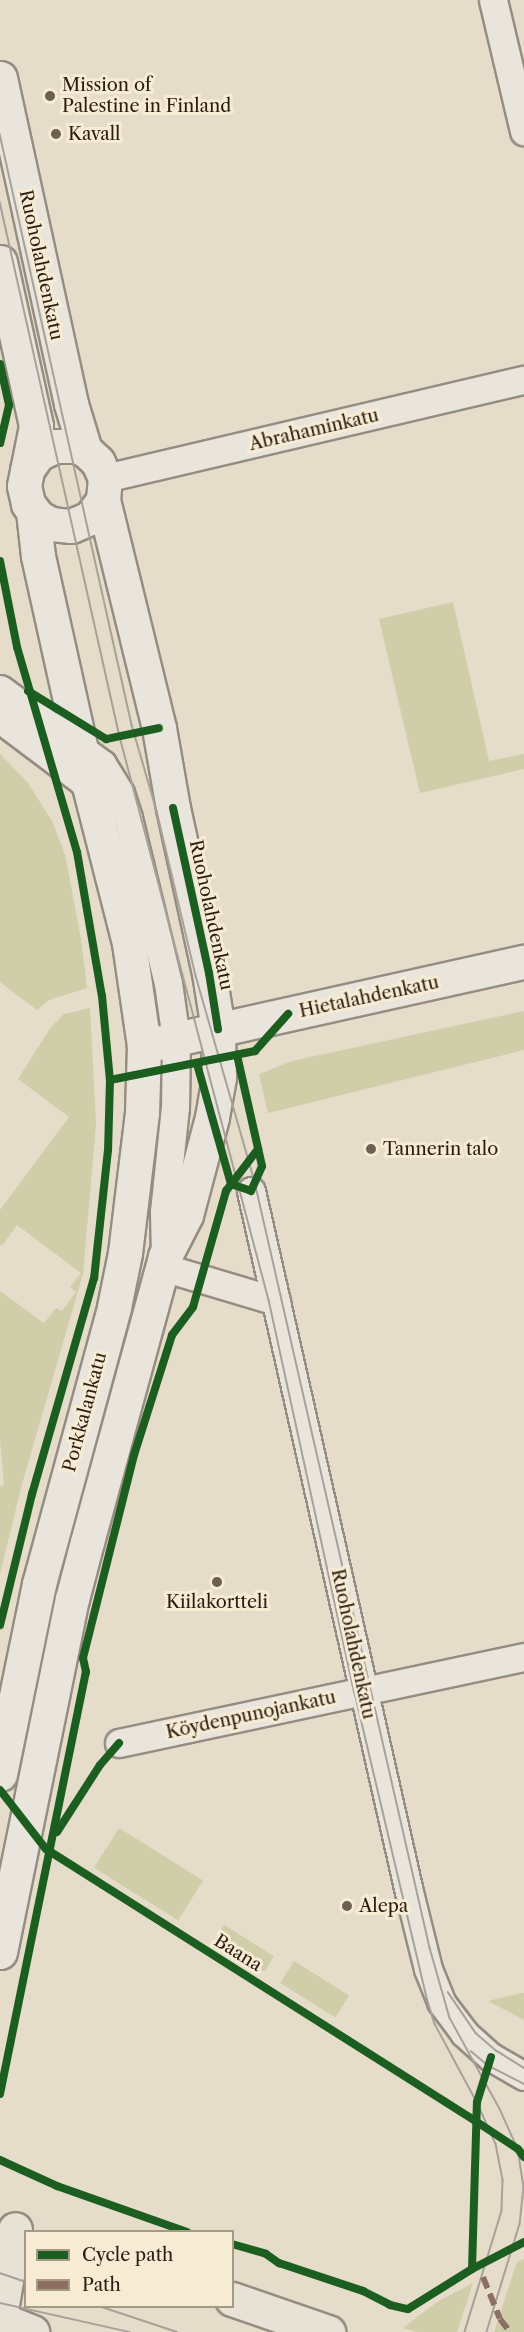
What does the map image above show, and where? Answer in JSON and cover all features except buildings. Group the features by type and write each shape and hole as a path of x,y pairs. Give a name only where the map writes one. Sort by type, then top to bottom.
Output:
{"main road":[{"name":"Ruoholahdenkatu","path":"0,78 71,404 85,450"},
{"path":"0,262 36,426 24,486 27,500 33,511 38,556 89,786 129,943 144,1046"},
{"path":"27,470 38,454 55,446 69,445 85,450 98,462 104,489 90,518 71,526 51,524 33,511"},
{"name":"Ruoholahdenkatu","path":"104,489 159,728 173,808 209,973 218,1029 219,1078 212,1117 186,1215 164,1261"},
{"name":"Hietalahdenkatu","path":"144,1046 524,962"},
{"name":"Porkkalankatu","path":"0,1774 27,1637 52,1532 114,1307 125,1253 142,1113 144,1046"},
{"name":"Porkkalankatu","path":"0,1952 60,1657 87,1542 164,1261"},
{"path":"13,2228 0,2318 33,2332"},
{"path":"234,2300 328,2332"}],"street":[{"path":"493,0 524,130"},
{"name":"Abrahaminkatu","path":"104,489 524,380"},
{"path":"0,689 102,764 120,793 168,983 176,1039 175,1107 164,1212 164,1261 276,1301"},
{"path":"0,719 89,786"},
{"name":"Ruoholahdenkatu","path":"251,1191 408,1892 434,1986 450,2018 464,2033 492,2057 524,2076"},
{"name":"Köydenpunojankatu","path":"119,1743 524,1657"}],"shaded area":[{"path":"453,602 489,761 524,754 524,769 420,793 379,619"},
{"path":"0,754 28,783 52,821 65,855 81,939 87,988 49,1000 37,1010 0,982"},
{"path":"90,1008 96,1124 83,1274 22,1484 0,1574 0,1486 4,1485 0,1439 0,1291 44,1323 56,1308 62,1311 76,1292 70,1287 81,1273 17,1225 2,1246 0,1244 0,1210 69,1117 18,1079 51,1027 64,1014"},
{"path":"524,1011 524,1050 268,1113 259,1074 292,1061"},
{"path":"119,1828 203,1880 178,1920 94,1868"},
{"path":"224,1925 274,1956 264,1972 214,1940"},
{"path":"294,1961 349,1995 335,2017 280,1983"},
{"path":"522,1993 524,1993 524,2020 488,2001"},
{"path":"524,2259 524,2332 494,2332 517,2262"},
{"path":"473,2283 457,2332 417,2332 403,2328 437,2302"}],"tram line":[{"path":"0,134 132,725 157,811 196,976 255,1182 430,1948 450,2018 500,2109 518,2149 524,2187 520,2224 487,2332"},
{"path":"0,202 120,737 269,1300 355,1693 427,1998 435,2024 477,2102 496,2144 503,2180 502,2211 465,2332"},
{"path":"448,1992 476,2033 497,2051 524,2068"},
{"path":"471,2051 489,2066 524,2084"},
{"path":"0,2273 24,2281"},
{"path":"0,2303 130,2332"},
{"path":"105,2308 177,2332"}],"marked path":[{"path":"483,2277 500,2319 510,2332"}],"cycle path":[{"path":"0,364 9,405 0,443"},
{"path":"0,561 17,647 77,852 102,996 110,1080 108,1150 94,1278 32,1494 0,1625"},
{"path":"28,691 106,739 159,728"},
{"path":"173,808 209,973 218,1029"},
{"path":"110,1080 255,1051 288,1014"},
{"path":"197,1064 231,1184 251,1191 262,1166 237,1055"},
{"path":"0,2094 86,1672 83,1658 134,1455 172,1335 193,1307 226,1191 258,1149"},
{"path":"57,1832 100,1765 119,1743"},
{"name":"Baana","path":"0,1790 46,1849 477,2122 518,2149 524,2157"},
{"path":"472,2269 477,2102 491,2057"},
{"path":"0,2160 57,2186 181,2230"},
{"path":"234,2245 266,2254 279,2263 363,2291 390,2305 408,2309 472,2269 524,2242"}],"place":[{"name":"Mission of Palestine in Finland","path":"50,96"},
{"name":"Kavall","path":"56,134"},
{"name":"Tannerin talo","path":"371,1149"},
{"name":"Kiilakortteli","path":"217,1582"},
{"name":"Alepa","path":"347,1906"}]}
